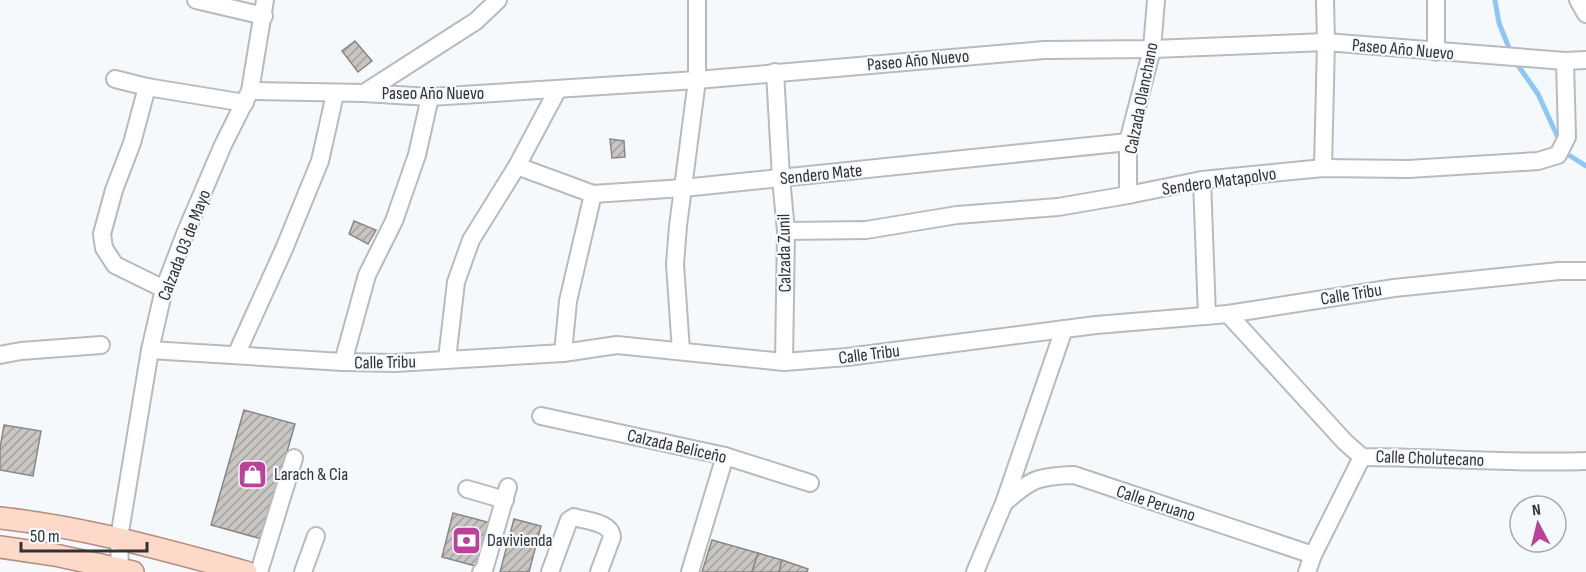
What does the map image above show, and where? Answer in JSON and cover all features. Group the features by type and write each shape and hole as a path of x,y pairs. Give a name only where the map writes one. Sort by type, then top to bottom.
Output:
{"main road":[{"path":"0,518 119,538 246,572"},
{"path":"0,547 56,555 125,571"}],"street":[{"path":"196,0 265,8"},
{"path":"364,93 476,21 498,0"},
{"path":"681,351 675,264 697,80 697,0"},
{"name":"Calzada Olanchano","path":"1128,195 1128,142 1152,49 1156,0"},
{"path":"1323,168 1326,0"},
{"path":"1436,0 1437,52"},
{"path":"1578,0 1586,14"},
{"name":"Calzada 03 de Mayo","path":"125,571 119,538 150,350 164,289 210,175 247,97 265,8"},
{"name":"Paseo Año Nuevo","path":"115,79 147,87 247,97 364,93 430,97 697,80 1044,50 1152,49 1326,42 1565,61 1586,60"},
{"name":"Sendero Matapolvo","path":"786,231 866,230 957,215 1058,207 1202,180 1323,168 1420,169 1538,161 1558,155 1567,137 1565,61"},
{"name":"Calzada Zunil","path":"775,72 786,231 784,362"},
{"path":"147,87 132,143 114,190 102,234 104,248 115,265 164,289"},
{"path":"447,359 456,282 471,240 517,166 558,89"},
{"path":"236,355 284,249 320,161 335,94"},
{"path":"343,362 367,275 394,221 417,155 430,97"},
{"name":"Sendero Mate","path":"517,166 593,194 684,188 1128,142"},
{"path":"1202,180 1207,316"},
{"path":"563,353 568,301 593,194"},
{"path":"1559,271 1586,284"},
{"name":"Calle Tribu","path":"150,350 395,363 563,353 617,345 784,362 847,357 1065,329 1228,314 1394,288 1559,271 1586,271"},
{"name":"Calle Cholutecano","path":"1228,314 1345,442 1362,456 1537,463 1586,461"},
{"path":"975,572 1004,503 1065,329"},
{"path":"0,355 21,351 101,345"},
{"name":"Calzada Beliceño","path":"541,416 725,456 810,483"},
{"path":"690,572 725,456"},
{"path":"1307,572 1313,555 1362,456"},
{"path":"259,572 294,458"},
{"name":"Calle Peruano","path":"1004,503 1023,486 1046,476 1074,475 1313,555"},
{"path":"467,489 507,493 484,570 481,572"},
{"path":"550,572 569,520 574,518 607,526 612,532 599,572"},
{"path":"303,572 316,536"}],"building":[{"path":"355,41 372,61 358,72 342,51"},
{"path":"610,139 624,141 625,157 612,158"},
{"path":"354,221 376,230 368,244 349,234"},
{"name":"Larach & Cia","path":"244,410 295,424 262,539 211,525"},
{"path":"4,425 41,431 33,476 0,470 0,448"},
{"name":"Davivienda","path":"453,513 491,523 479,567 442,557"},
{"path":"514,519 541,526 529,572 500,572"},
{"path":"712,540 758,553 752,572 702,572"},
{"path":"758,553 782,560 779,572 752,572"},
{"path":"782,560 808,569 807,572 779,572"}],"waterway":[{"path":"1495,0 1499,23 1511,53"},
{"path":"1515,61 1538,94 1560,142"},
{"path":"1564,150 1586,166"}],"place":[{"name":"Larach & Cia","path":"253,474"},
{"name":"Davivienda","path":"466,540"}]}
